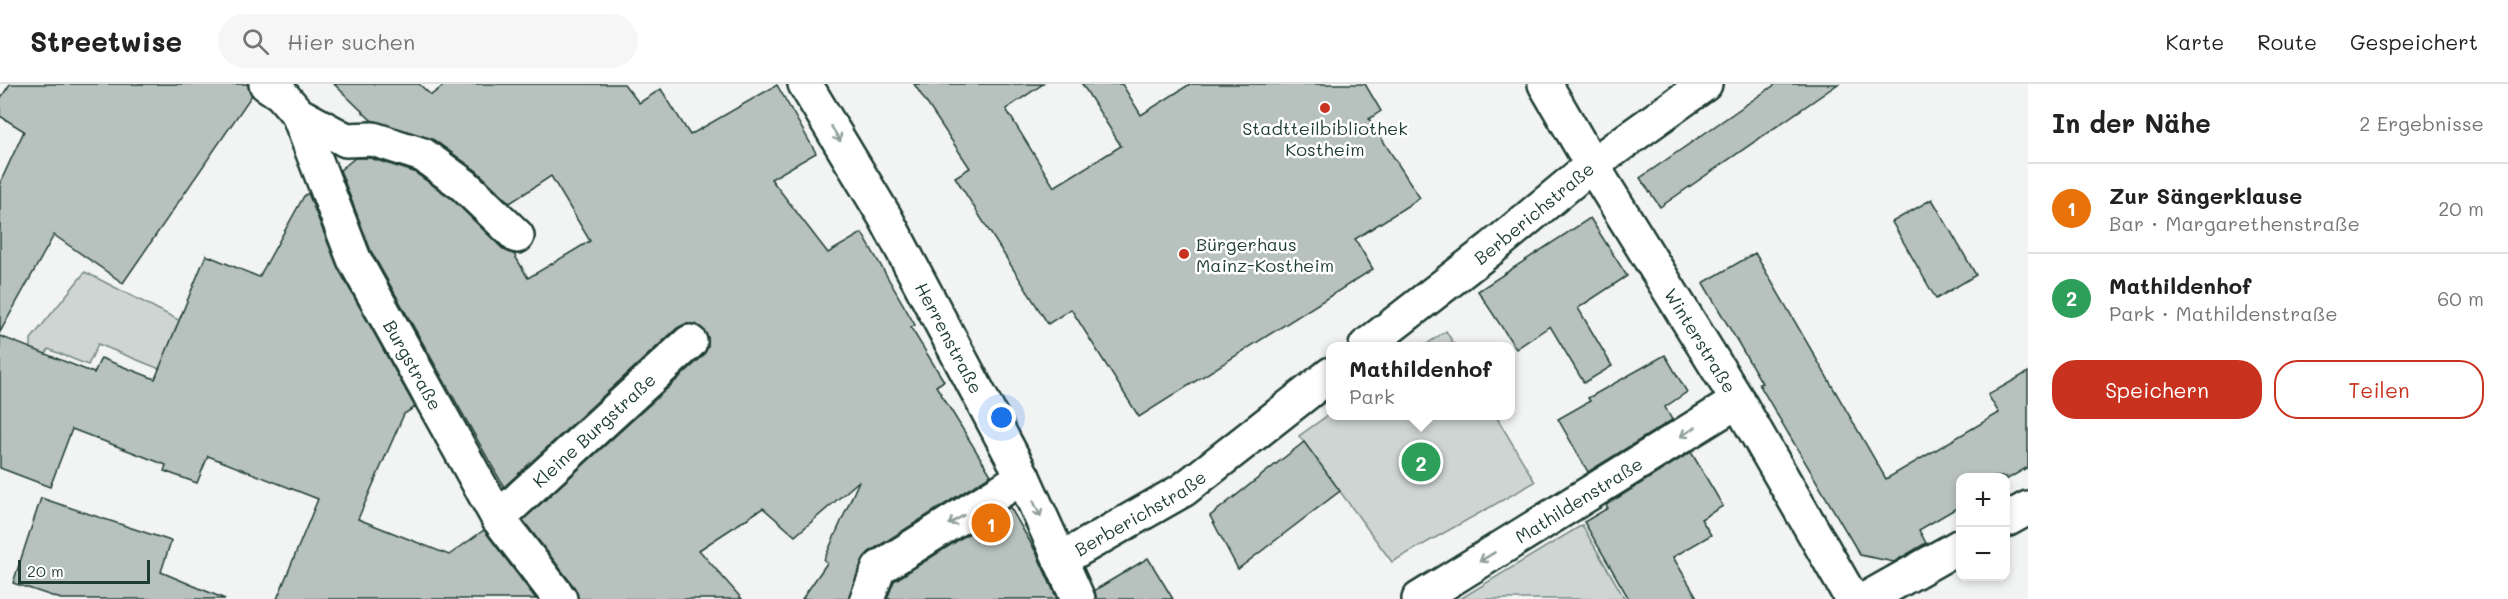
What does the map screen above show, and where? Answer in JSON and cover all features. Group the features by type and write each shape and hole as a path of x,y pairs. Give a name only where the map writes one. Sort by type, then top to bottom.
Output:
{"street":[{"name":"Herrenstraße","path":"806,84 885,217 1023,477 1078,599"},
{"name":"Winterstraße","path":"1545,84 1592,165 1738,401 1852,599"},
{"name":"Berberichstraße","path":"1371,342 1492,248 1592,165 1706,84"},
{"name":"Burgstraße","path":"284,94 346,140 374,139 423,154 464,185 517,236"},
{"name":"Burgstraße","path":"284,94 354,259 498,518 560,599"},
{"name":"Kleine Burgstraße","path":"498,518 690,342"},
{"name":"Berberichstraße","path":"1060,560 1183,490 1326,378"},
{"name":"Mathildenstraße","path":"1419,599 1738,401"},
{"path":"867,599 879,568 1023,477"},
{"path":"2010,518 2028,508"},
{"path":"1866,599 1956,548"}],"shaded area":[{"path":"85,272 210,336 187,380 98,344 88,365 48,349 3,464 0,430 31,350 31,339"},
{"path":"1446,331 1453,342 1430,342"},
{"path":"1326,417 1326,420 1498,420 1535,482 1392,562 1299,436"},
{"path":"1582,525 1625,599 1460,599"}],"building":[{"path":"10,84 247,84 252,95 123,283 54,235 0,332 0,183 24,131 0,116 0,99"},
{"path":"334,84 419,84 431,95 446,84 624,84 639,103 661,89 690,135 777,85 816,153 771,179 828,253 862,233 915,325 911,328 944,381 936,386 991,475 869,552 862,561 849,599 802,599 827,563 824,560 859,481 795,536 763,508 699,550 742,599 578,599 575,588 523,520 703,356 708,347 708,337 703,329 695,324 685,324 677,328 504,487 371,251 340,170 355,158 370,158 414,172 452,199 504,250 514,254 528,278 590,241 551,176 510,203 477,171 434,140 371,120"},
{"name":"Bürgerhaus Mainz-Kostheim","path":"914,84 1043,84 1006,109 1054,187 1121,146 1082,84 1122,84 1141,115 1190,84 1365,84 1381,111 1369,119 1420,198 1355,239 1373,269 1139,417 1071,309 1048,324 955,177 970,168"},
{"path":"1776,84 1838,84 1660,207 1640,178"},
{"path":"308,193 338,268 415,407 404,414 358,519 449,555 484,530 536,599 277,599 318,499 208,456 197,483 164,471 166,465 72,429 50,487 0,468 0,336 94,373 101,358 155,379 206,255 259,277 304,196"},
{"path":"1932,199 1976,275 1936,299 1892,222"},
{"path":"1590,218 1627,276 1578,308 1612,366 1584,383 1550,326 1516,349 1515,342 1511,342 1478,291"},
{"path":"1755,253 1886,479 1999,413 1988,395 2028,372 2028,467 2010,478 2010,473 1956,473 1956,508 1919,530 1926,543 1894,562 1860,555 1759,384 1762,383 1703,283"},
{"path":"1665,355 1687,392 1665,407 1672,420 1588,472 1558,419 1590,401 1588,398"},
{"path":"1304,442 1340,491 1238,569 1210,516"},
{"path":"1691,452 1723,506 1701,519 1711,535 1673,557 1698,599 1629,599 1584,522 1608,508 1606,505"},
{"path":"41,498 171,541 161,572 225,599 61,599 13,583"},
{"path":"1010,507 1036,552 1057,599 887,599 894,581"},
{"path":"1148,558 1173,599 1096,599 1095,590"}],"place":[{"name":"Stadtteilbibliothek Kostheim","path":"1325,108"},
{"name":"Bürgerhaus Mainz-Kostheim","path":"1184,254"},
{"name":"Mathildenhof","path":"1421,462"},
{"name":"Zur Sängerklause","path":"991,523"}]}
